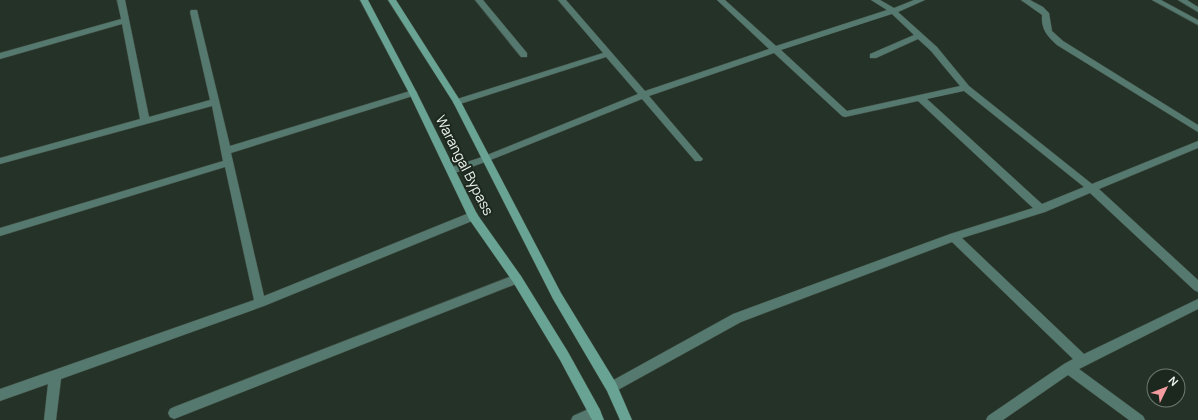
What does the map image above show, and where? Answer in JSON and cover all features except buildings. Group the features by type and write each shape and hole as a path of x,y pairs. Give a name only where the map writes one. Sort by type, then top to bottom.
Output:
{"main road":[{"name":"Warangal Bypass","path":"364,0 452,170 473,216 517,279 564,356 597,416"},
{"path":"392,0 457,102 557,296 612,387 626,420"}],"street":[{"path":"121,0 145,121"},
{"path":"479,0 524,55"},
{"path":"562,0 698,160"},
{"path":"721,0 845,114 918,97 966,88"},
{"path":"875,0 893,11 934,49 966,88 1091,188 1198,287"},
{"path":"452,170 486,159 643,95 814,36 893,11 921,0"},
{"path":"1025,0 1040,9 1046,15 1045,26 1048,32 1060,43 1198,129"},
{"path":"1156,0 1198,23"},
{"path":"1182,0 1198,10"},
{"path":"194,12 260,303"},
{"path":"0,56 126,20"},
{"path":"873,56 919,36"},
{"path":"457,102 608,54"},
{"path":"225,152 413,93"},
{"path":"918,97 1041,209"},
{"path":"0,161 215,102"},
{"path":"612,387 737,318 954,237 1041,209 1198,144"},
{"path":"0,232 228,163"},
{"path":"0,395 260,303 473,216"},
{"path":"954,237 1083,360"},
{"path":"174,413 517,279"},
{"path":"992,420 1068,368 1198,304"},
{"path":"1068,368 1139,420"},
{"path":"50,420 55,375"},
{"path":"576,420 597,416"}]}
